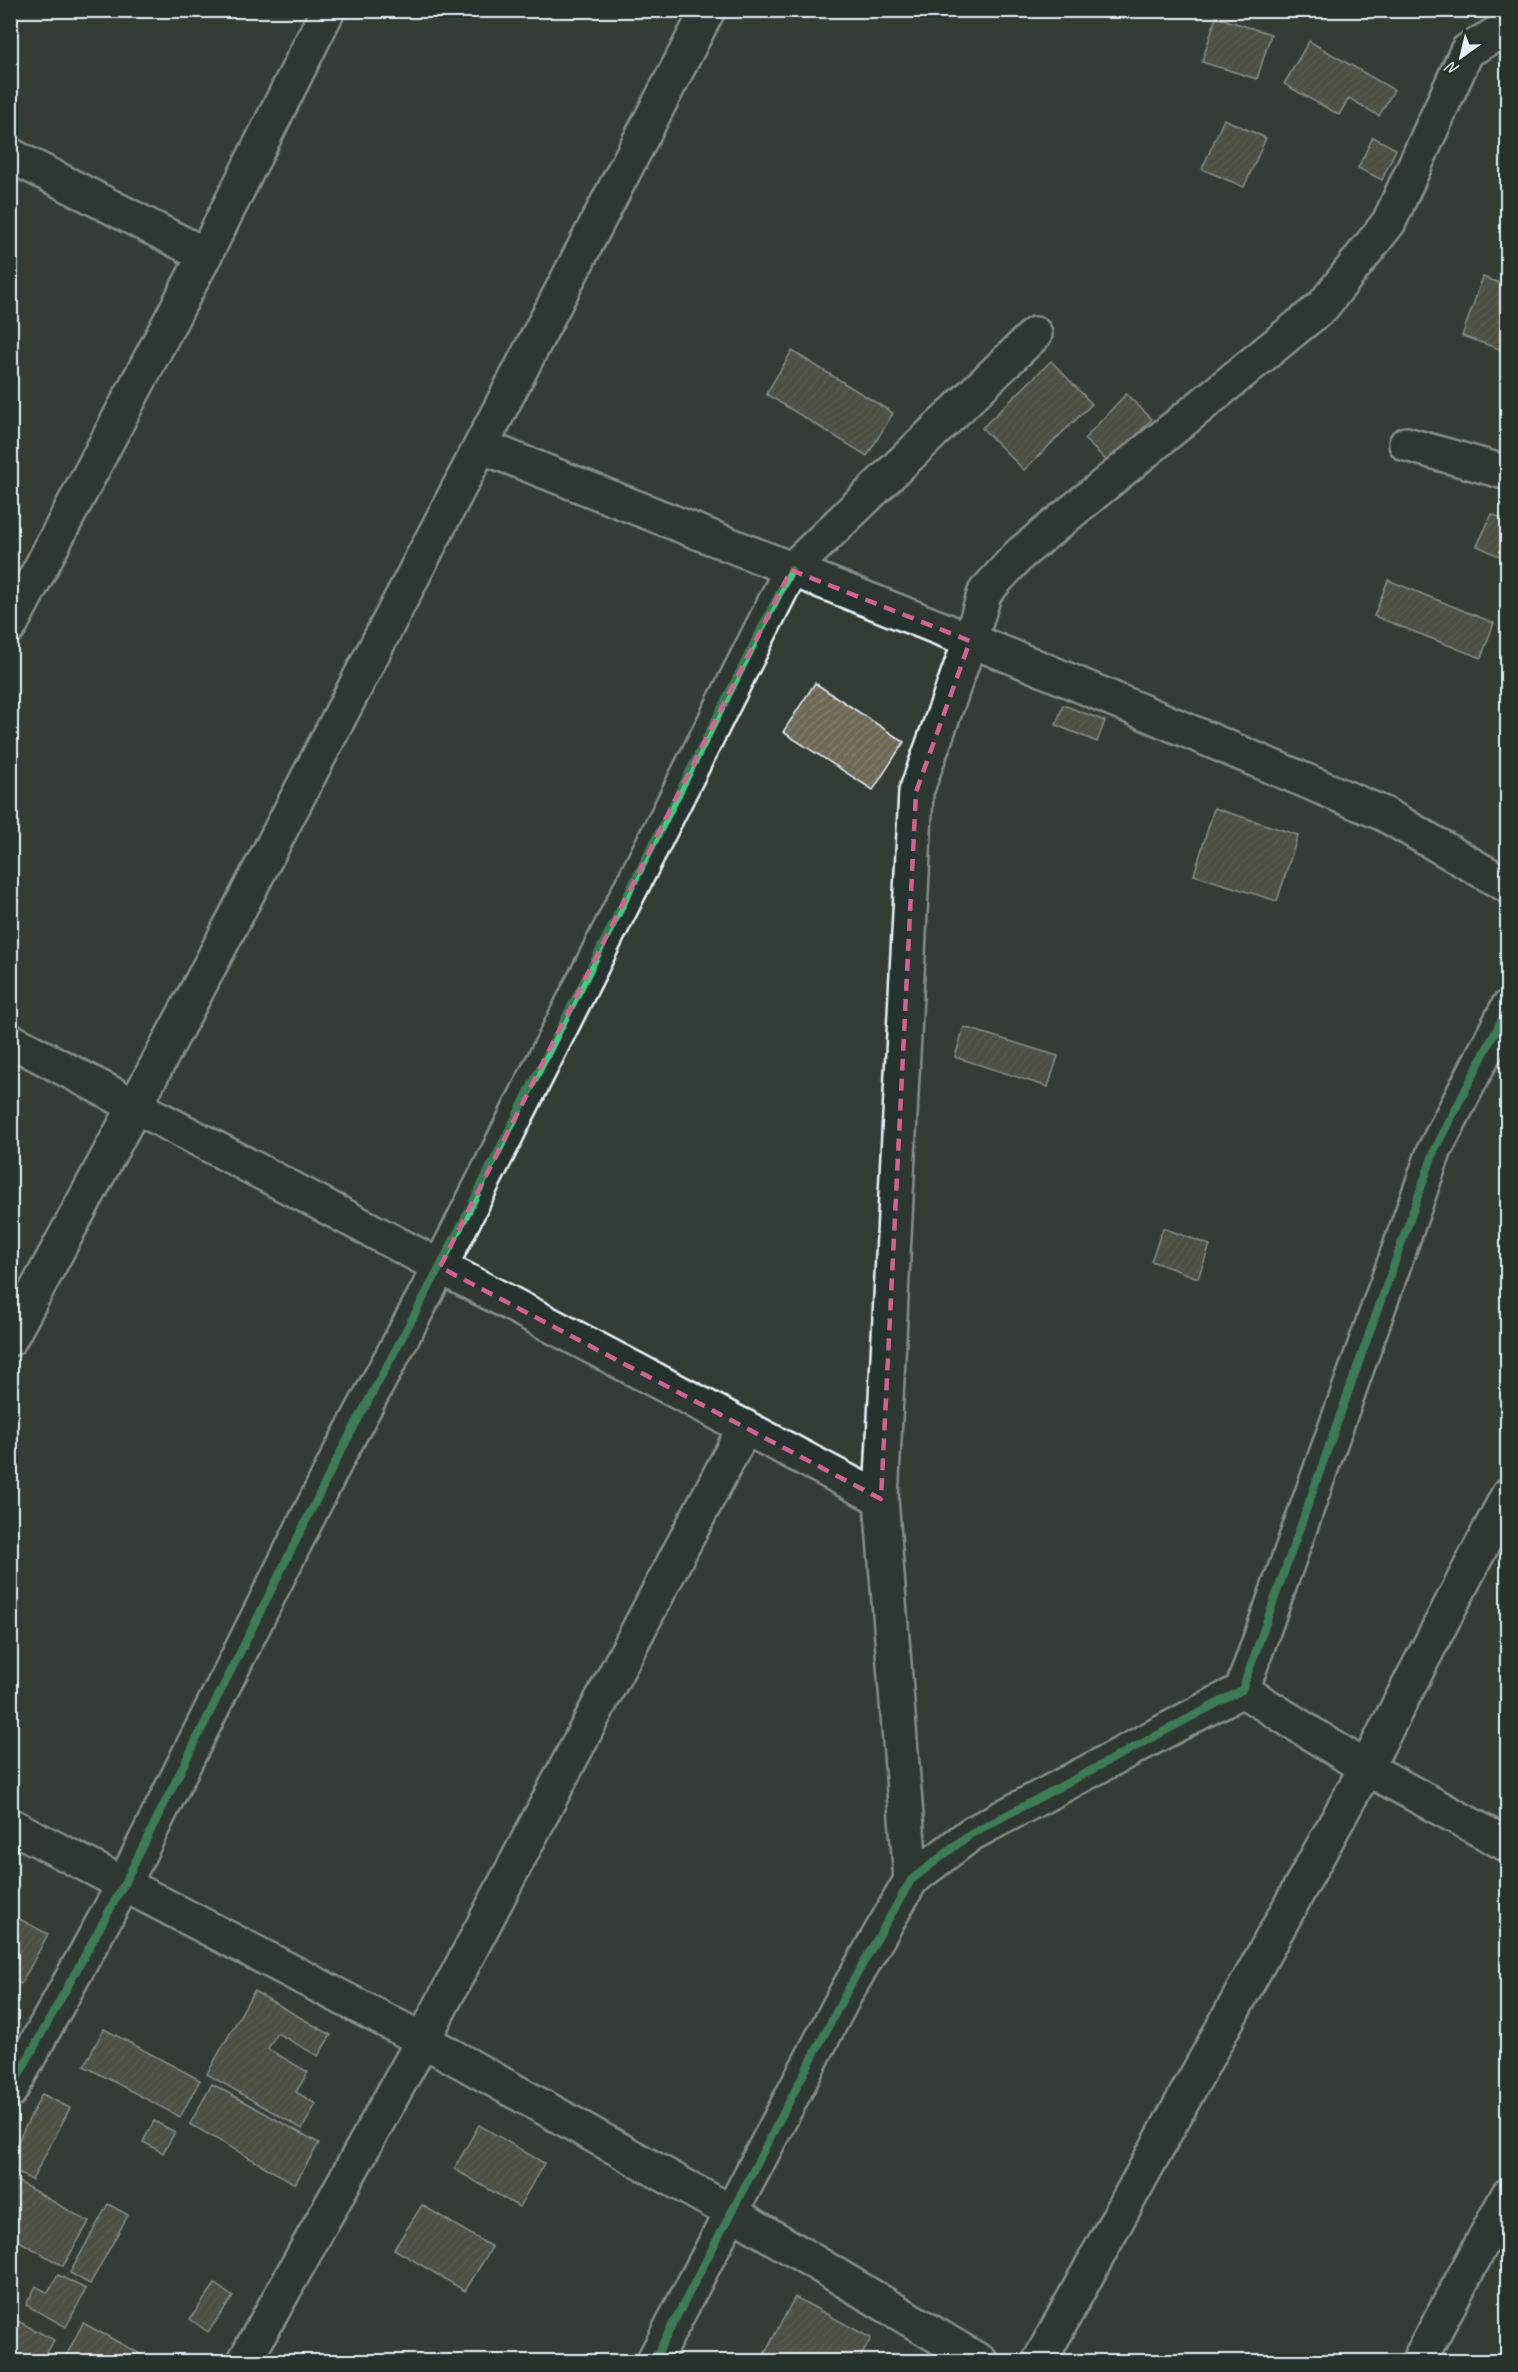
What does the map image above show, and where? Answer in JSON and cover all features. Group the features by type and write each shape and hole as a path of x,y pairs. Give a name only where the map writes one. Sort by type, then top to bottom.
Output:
{"street":[{"path":"10,626 205,255 328,10"},
{"path":"10,1339 136,1106 708,10"},
{"path":"910,1880 881,1499 916,792 970,641 985,592 1020,554 1323,306 1389,222 1467,51 1508,27"},
{"path":"10,155 205,255"},
{"path":"10,2091 124,1884 339,1455 440,1267 791,570 1035,334"},
{"path":"1406,444 1508,473"},
{"path":"481,446 970,641 1384,814 1508,886"},
{"path":"653,2361 846,1994 910,1880 971,1834 1242,1690 1435,1149 1508,1007"},
{"path":"10,1040 881,1499"},
{"path":"244,2361 423,2040 745,1427"},
{"path":"1039,2361 1366,1768 1508,1495"},
{"path":"1242,1690 1366,1768 1508,1845"},
{"path":"10,1826 423,2040 730,2212 981,2361"},
{"path":"1418,2361 1508,2195"}],"highlighted area":[{"path":"791,570 970,641 916,792 881,1499 440,1267"}],"building":[{"path":"1216,17 1271,34 1257,79 1202,62"},
{"path":"1309,41 1394,90 1379,116 1349,98 1339,115 1284,84"},
{"path":"1224,119 1266,138 1244,187 1202,169"},
{"path":"1373,137 1396,149 1382,180 1358,168"},
{"path":"1483,277 1508,286 1508,352 1462,336"},
{"path":"792,351 893,413 867,456 766,394"},
{"path":"1051,361 1092,404 1024,470 982,428"},
{"path":"1126,394 1152,419 1109,463 1084,439"},
{"path":"1492,514 1508,521 1508,560 1477,546"},
{"path":"1388,580 1494,623 1481,658 1374,616"},
{"path":"815,683 904,742 873,790 783,732"},
{"path":"1063,705 1105,721 1097,742 1056,725"},
{"path":"1214,808 1298,835 1277,901 1194,875"},
{"path":"964,1027 1058,1056 1048,1087 955,1057"},
{"path":"1163,1228 1210,1245 1198,1278 1151,1261"},
{"path":"10,1914 48,1934 21,1984 10,1978"},
{"path":"254,1991 331,2035 318,2056 277,2033 268,2049 308,2072 296,2092 316,2104 302,2129 207,2074"},
{"path":"104,2029 200,2080 180,2117 84,2066"},
{"path":"212,2084 319,2143 295,2184 190,2124"},
{"path":"42,2094 70,2108 32,2180 10,2169 10,2157"},
{"path":"154,2121 175,2132 163,2153 143,2142"},
{"path":"479,2125 544,2163 519,2207 454,2169"},
{"path":"10,2177 89,2222 63,2266 14,2238 10,2245"},
{"path":"108,2204 128,2215 90,2284 70,2273"},
{"path":"422,2205 492,2247 465,2291 394,2249"},
{"path":"58,2275 86,2289 66,2327 26,2305 36,2286 48,2293"},
{"path":"215,2284 233,2297 208,2332 190,2319"},
{"path":"795,2297 871,2338 858,2362 760,2362"},
{"path":"14,2319 54,2340 42,2362 10,2362 10,2325"},
{"path":"83,2323 155,2362 63,2362"}],"cycle path":[{"path":"10,2091 124,1884 339,1455 440,1267 791,570"},
{"path":"653,2362 846,1993 911,1880 971,1834 1242,1690 1435,1149 1508,1007"}]}
